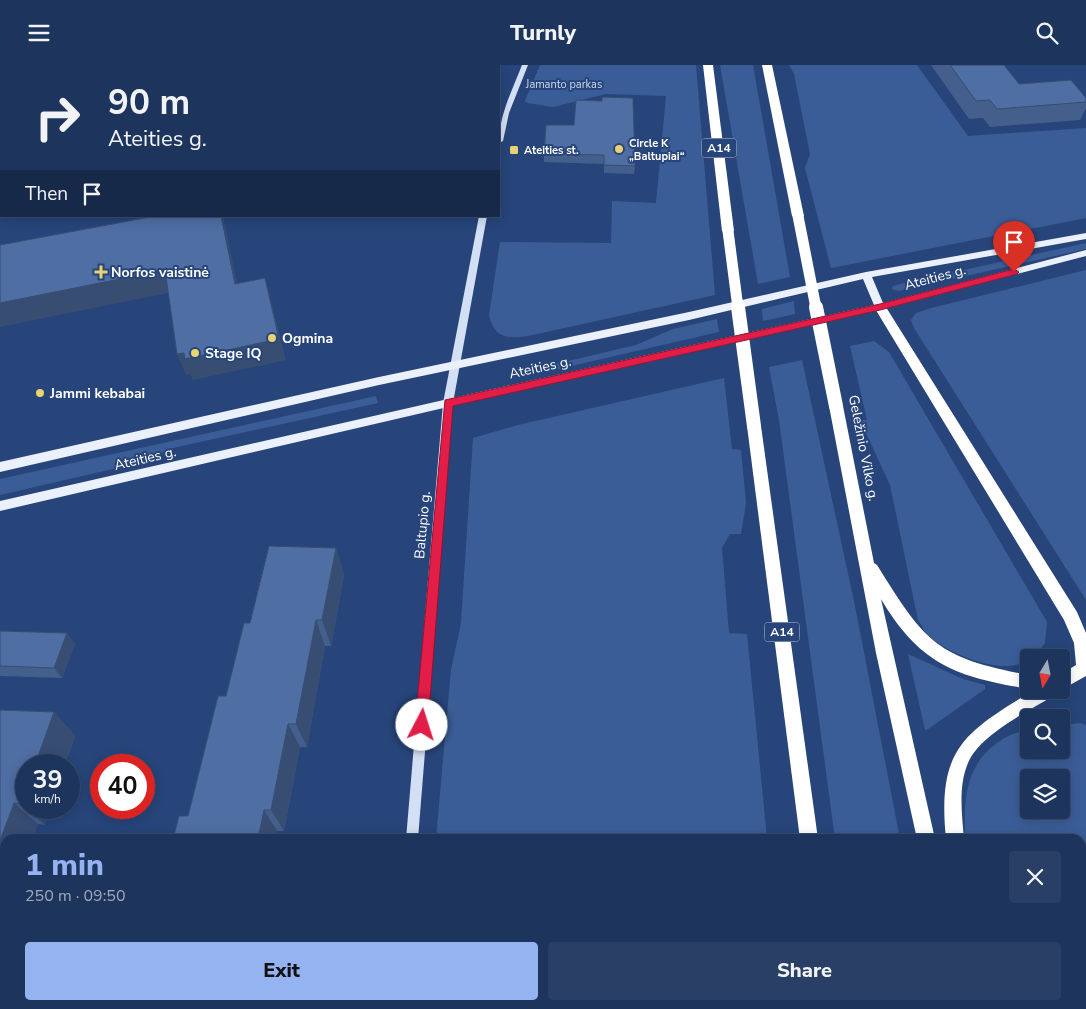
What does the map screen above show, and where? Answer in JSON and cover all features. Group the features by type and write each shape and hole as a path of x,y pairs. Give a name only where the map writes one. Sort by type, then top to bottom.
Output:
{"highway":[{"name":"A14","path":"708,65 728,231 808,834"},
{"name":"Geležinio Vilko g.","path":"767,65 884,653 925,834"},
{"path":"880,307 1071,617 1082,643 1085,668 1070,677"},
{"path":"867,561 914,634 939,655 971,670 994,677 1020,681"},
{"path":"954,834 952,814 956,780 962,757 979,735 1035,699"}],"main road":[{"name":"Ateities g.","path":"0,467 454,365 689,316 866,275 1086,236"},
{"name":"Ateities g.","path":"0,506 448,403 880,307 1086,253"},
{"path":"866,275 880,307"}],"street":[{"path":"500,137 506,113 525,65"},
{"name":"Baltupio g.","path":"412,834 448,403 482,217"}],"green space":[{"name":"Jamanto parkas","path":"540,65 696,65 715,295 528,336 508,337 498,333 494,328 489,315 500,242 611,243 612,201 656,203 666,96 606,94 553,107 527,103 525,101"},
{"path":"720,65 753,65 790,277 758,284"},
{"path":"789,65 917,65 968,136 1086,128 1086,218 831,268 805,168 810,154 794,74"},
{"path":"1086,243 1086,249 899,291 892,289 893,286 900,284"},
{"path":"1086,270 1086,600 914,328 911,320 916,313 931,308"},
{"path":"794,301 795,314 763,321 762,309"},
{"path":"717,319 719,332 532,375 530,370 636,345 673,329"},
{"path":"874,341 889,352 1047,622 1045,643 1040,649 1020,649 1020,663 1005,666 994,665 955,653 933,640 918,620 890,485 860,420 867,420 850,346"},
{"path":"802,360 855,606 899,834 834,834 779,420 769,367"},
{"path":"724,378 732,449 741,450 746,503 741,534 730,534 722,548 729,633 747,634 767,834 436,834 451,670 461,623 473,438 518,425"},
{"path":"376,396 378,403 177,447 130,465 0,495 0,479"},
{"path":"908,654 963,679 985,685 985,689 925,730"},
{"path":"1081,723 1086,725 1086,834 965,834 966,797 973,772 979,761 988,751 1010,735 1020,731 1020,759 1070,759 1070,724"}],"building":[{"path":"950,65 1004,65 1019,84 1071,80 1086,98 1086,102 997,109 990,100 976,101"},
{"path":"602,97 633,98 635,166 604,165 604,155 544,154 546,125 574,125 576,100 602,101"},
{"path":"150,217 221,217 235,284 265,278 279,339 185,359 184,353 177,354 165,270 0,303 0,245"},
{"path":"269,546 336,548 322,620 316,620 296,724 288,724 271,810 264,810 259,834 174,834 179,816 188,816 218,696 226,696 244,623 250,623"},
{"path":"0,631 67,633 54,668 0,666"},
{"path":"0,710 54,712 39,754 15,754 15,803 3,834 0,834"}],"place":[{"name":"Circle K „Baltupiai“","path":"619,149"},
{"name":"Ateities st.","path":"514,150"},
{"name":"Norfos vaistinė","path":"101,272"},
{"name":"Ogmina","path":"272,338"},
{"name":"Stage IQ","path":"195,353"},
{"name":"Jammi kebabai","path":"40,393"}],"route":[{"path":"422,725 448,403 880,307 1014,272"}]}
